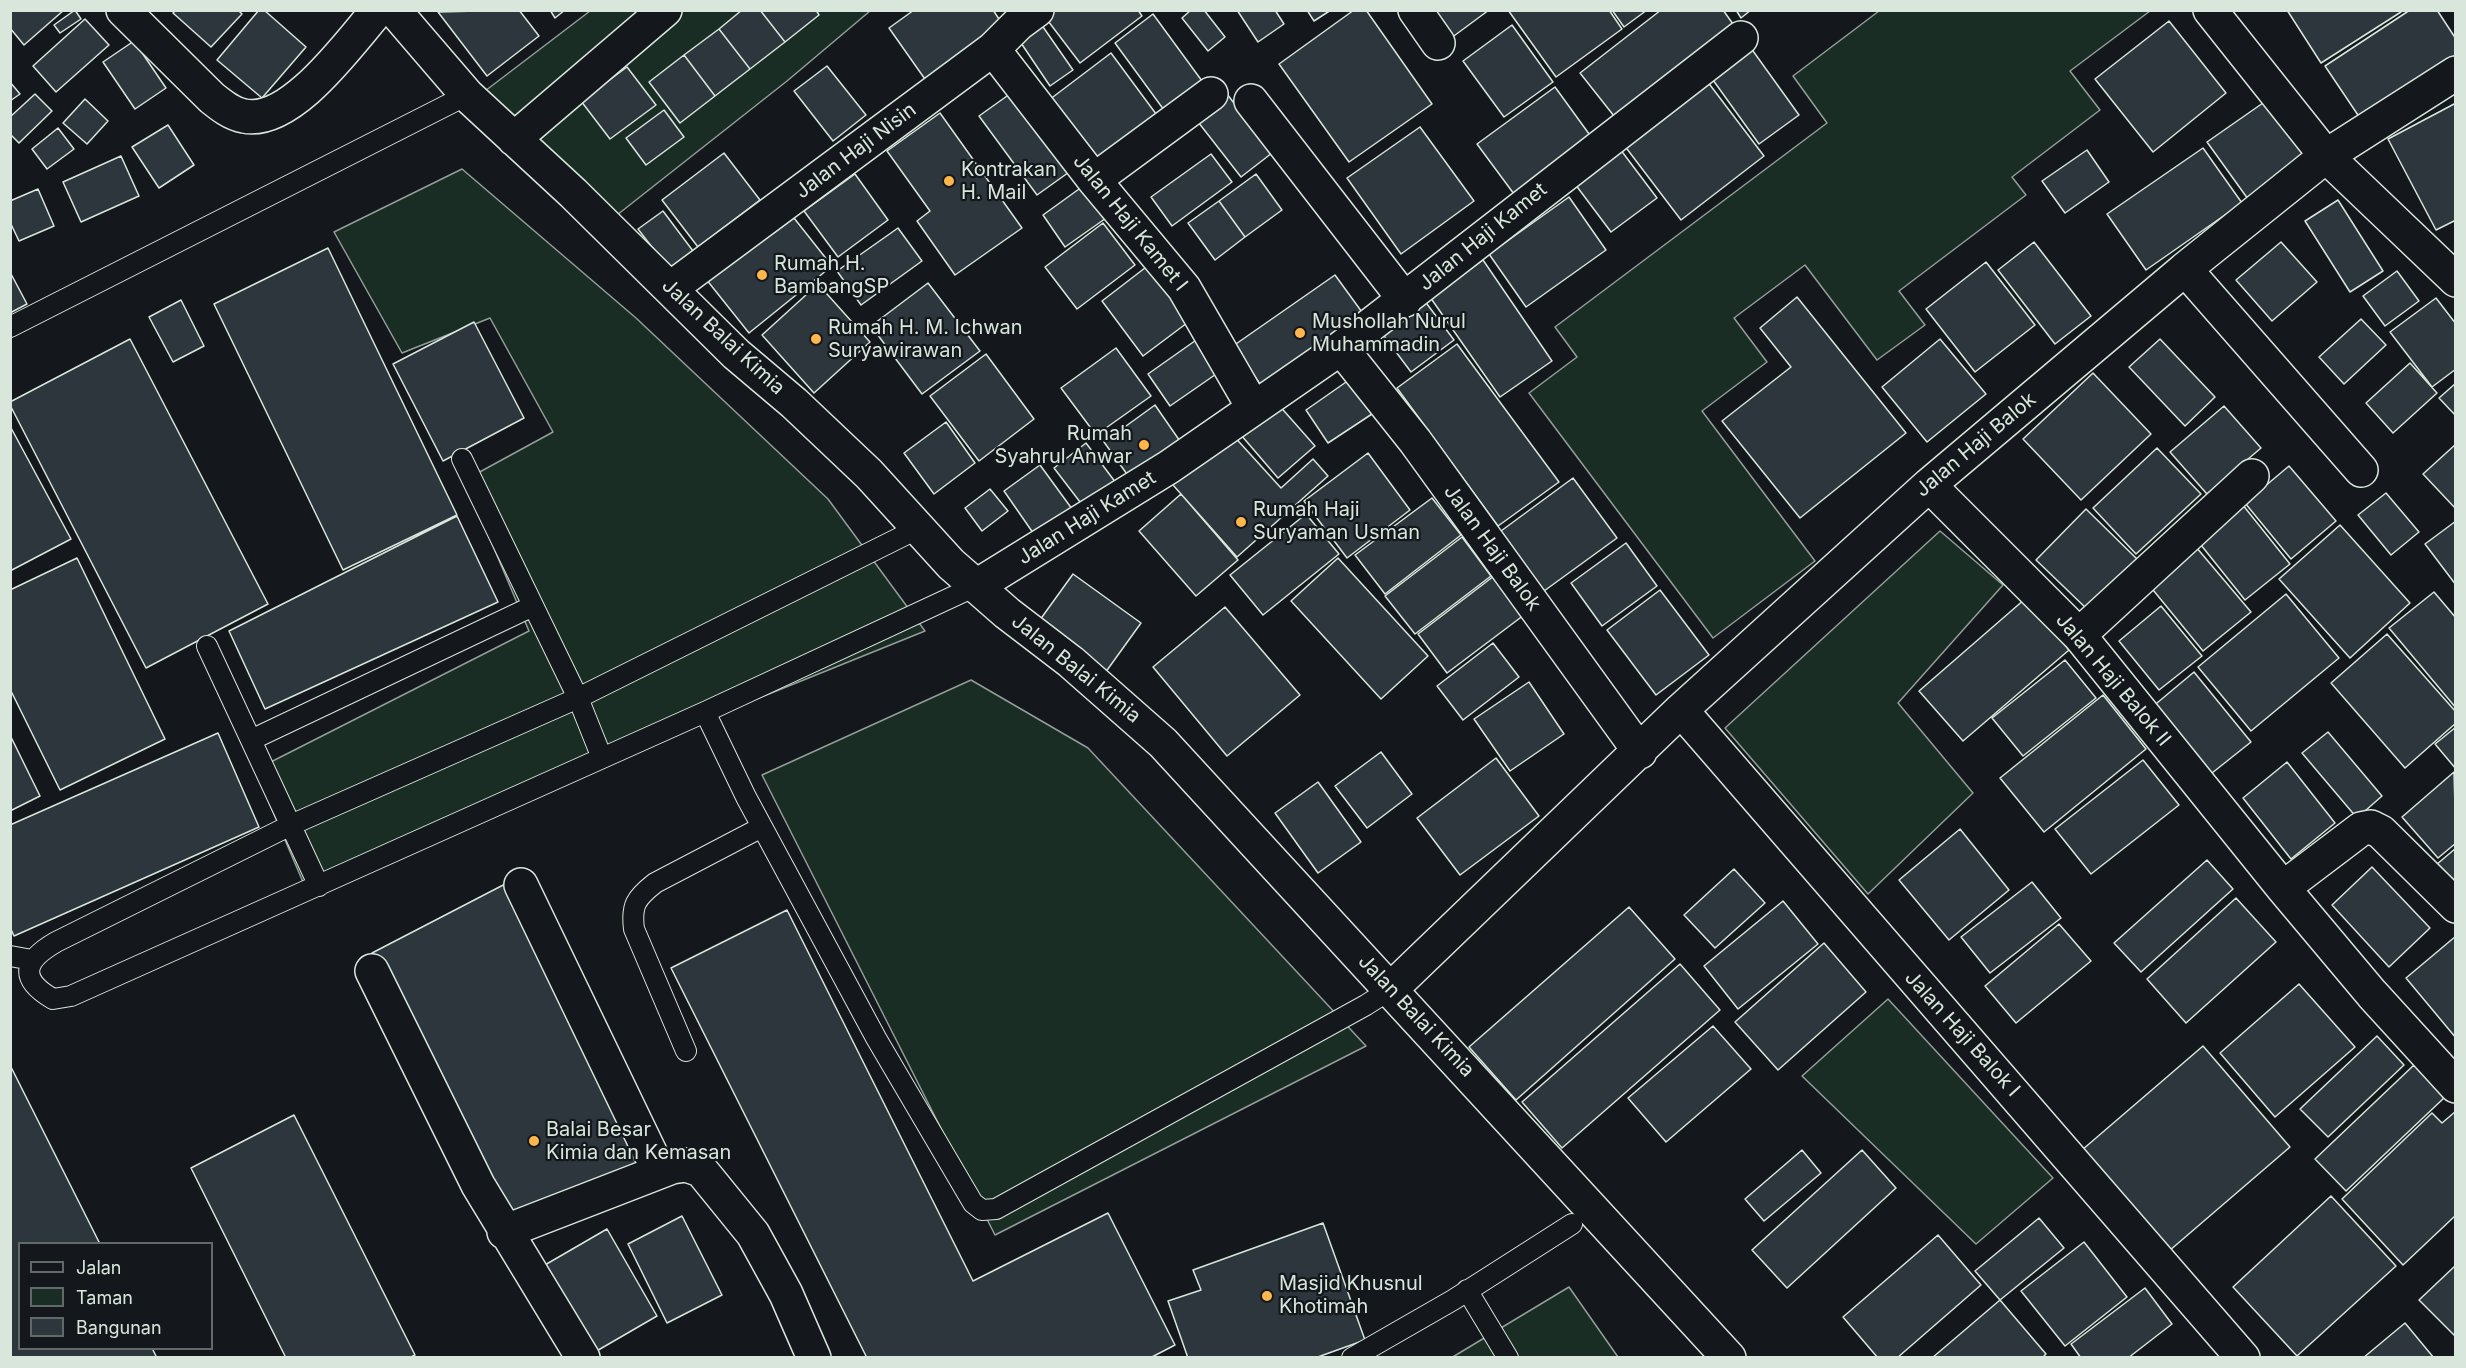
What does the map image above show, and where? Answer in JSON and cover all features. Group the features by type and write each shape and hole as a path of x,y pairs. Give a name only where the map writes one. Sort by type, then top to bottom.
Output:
{"street":[{"path":"123,10 212,99 227,110 245,117 263,116 281,108 304,93 378,10"},
{"path":"514,139 665,10"},
{"path":"1415,10 1438,43"},
{"path":"2210,10 2326,156 2456,280"},
{"name":"Jalan Haji Nisin","path":"671,288 993,50 1021,15"},
{"name":"Jalan Balai Kimia","path":"406,17 467,94 671,288 736,354 860,465 951,564 978,585 1007,613 1071,662 1163,743 1729,1358"},
{"name":"Jalan Haji Kamet","path":"978,585 1169,467 1341,348 1405,300 1521,206 1741,38"},
{"name":"Jalan Haji Kamet I","path":"993,50 1094,180 1184,288 1253,407"},
{"name":"Jalan Haji Balok","path":"1391,989 1640,752 1681,710 1929,485 2185,269 2326,156 2456,73"},
{"path":"1094,180 1211,94"},
{"path":"1251,101 1405,300"},
{"path":"2185,269 2361,470"},
{"name":"Jalan Haji Balok","path":"1341,348 1415,441 1640,752"},
{"path":"2079,635 2252,476"},
{"name":"Jalan Haji Balok II","path":"1929,485 2079,635 2283,888 2373,994 2456,1086"},
{"name":"Jalan Haji Balok I","path":"1681,710 2243,1358"},
{"path":"2283,888 2361,829 2371,827 2381,832 2456,906"},
{"path":"521,885 659,1171"},
{"path":"372,971 478,1185 504,1232 583,1358"},
{"path":"504,1232 659,1171 687,1165 701,1170 753,1234 786,1294 814,1358"}],"lane":[{"path":"10,327 467,94"},
{"path":"462,459 578,698 602,758"},
{"path":"917,529 578,698 291,825 56,942 37,953 29,965 29,975 34,986 53,999 71,996 705,712 978,585"},
{"path":"251,740 533,606"},
{"path":"207,646 319,886"},
{"path":"705,712 762,827 907,1093 973,1203 986,1211 996,1209 1356,1011 1391,989"},
{"path":"686,1051 634,928 632,910 641,894 655,884 762,827"},
{"path":"10,956 32,960"},
{"path":"1352,1358 1572,1224"},
{"path":"1467,1290 1508,1358"}],"green space":[{"path":"590,11 870,11 787,81 617,215 485,91"},
{"path":"1879,11 2150,11 2070,71 2100,110 2012,177 2026,195 1899,291 1925,325 1877,360 1805,265 1734,318 1767,362 1702,411 1815,561 1713,638 1529,393 1577,357 1555,327 1827,123 1793,76"},
{"path":"462,169 636,318 828,499 925,631 303,882 255,770 529,631 465,480 553,432 490,318 402,353 334,232"},
{"path":"1940,531 2003,585 1898,703 1973,793 1868,894 1725,728"},
{"path":"971,680 1088,748 1366,1046 995,1235 762,775"},
{"path":"1888,999 2053,1178 1976,1244 1802,1076"},
{"path":"1569,1287 1618,1357 1451,1358"}],"building":[{"path":"10,10 64,10 24,45 10,28"},
{"path":"75,10 81,19 60,33 54,25"},
{"path":"176,10 238,10 242,14 211,47 173,13"},
{"path":"259,10 264,10 306,47 262,98 217,60"},
{"path":"519,10 539,36 487,76 438,12"},
{"path":"550,10 565,10 555,18"},
{"path":"742,10 760,10 785,42 750,69 719,29"},
{"path":"760,10 816,10 819,15 785,42"},
{"path":"914,10 993,10 1005,28 927,82 889,28"},
{"path":"1045,10 1138,10 1142,16 1080,63 1042,13"},
{"path":"1191,10 1204,10 1225,37 1208,51 1182,18"},
{"path":"1237,10 1275,10 1284,24 1258,42"},
{"path":"1307,10 1331,10 1314,21"},
{"path":"1354,10 1366,10 1432,104 1349,162 1279,64"},
{"path":"1419,10 1489,10 1443,44"},
{"path":"1508,10 1609,10 1622,29 1556,77"},
{"path":"1612,10 1647,10 1624,27"},
{"path":"1661,10 1723,10 1733,24 1614,116 1580,73"},
{"path":"1736,10 1751,10 1741,18"},
{"path":"2287,10 2400,10 2401,12 2321,63"},
{"path":"2410,10 2437,10 2456,39 2456,65 2364,124 2325,66"},
{"path":"1153,14 1202,81 1164,110 1115,43"},
{"path":"85,19 109,45 56,92 33,66"},
{"path":"2169,21 2226,93 2153,152 2095,79"},
{"path":"1041,24 1073,70 1050,86 1019,40"},
{"path":"1512,25 1553,82 1504,117 1463,61"},
{"path":"719,29 750,69 715,96 684,55"},
{"path":"134,41 166,88 135,109 103,62"},
{"path":"1748,44 1799,115 1759,144 1708,73"},
{"path":"1111,53 1162,122 1097,171 1045,103"},
{"path":"684,55 715,96 680,123 649,82"},
{"path":"827,66 866,115 833,141 794,91"},
{"path":"627,67 656,105 610,139 581,101"},
{"path":"1707,81 1764,156 1681,220 1624,145"},
{"path":"10,82 20,94 10,101"},
{"path":"1555,87 1592,138 1514,194 1477,144"},
{"path":"1014,91 1072,170 1037,195 979,116"},
{"path":"35,94 52,111 19,143 10,134 10,117"},
{"path":"1227,94 1272,153 1241,177 1195,118"},
{"path":"2273,96 2313,153 2248,199 2207,142"},
{"path":"85,99 108,121 87,144 63,123"},
{"path":"2456,103 2456,220 2436,230 2388,139"},
{"path":"664,110 684,137 646,165 626,138"},
{"name":"Kontrakan H. Mail","path":"940,113 1022,228 955,275 917,221 930,211 887,151"},
{"path":"168,125 194,165 159,188 132,147"},
{"path":"1420,127 1474,201 1401,254 1347,178"},
{"path":"58,128 74,149 47,169 32,149"},
{"path":"1617,145 1657,198 1611,232 1572,180"},
{"path":"2203,148 2242,203 2146,270 2107,214"},
{"path":"2087,150 2109,182 2065,213 2042,181"},
{"path":"724,153 760,200 698,247 662,200"},
{"path":"1211,154 1232,182 1172,226 1151,197"},
{"path":"121,156 139,196 81,222 63,182"},
{"path":"855,174 888,220 838,257 804,211"},
{"path":"1256,174 1282,210 1245,237 1219,201"},
{"path":"1086,184 1109,216 1065,247 1043,215"},
{"path":"38,189 54,226 19,241 10,222 10,201"},
{"path":"1569,197 1606,250 1526,307 1489,254"},
{"path":"2338,200 2383,271 2350,292 2305,221"},
{"path":"1219,201 1245,237 1215,260 1188,223"},
{"path":"663,211 696,255 672,273 638,229"},
{"name":"Rumah H. BambangSP","path":"794,218 832,266 749,333 702,274 767,222 775,232"},
{"path":"1103,223 1135,265 1077,309 1045,267"},
{"path":"898,228 922,261 861,305 837,271"},
{"path":"2034,242 2091,316 2055,344 1998,270"},
{"path":"2281,242 2317,282 2272,321 2236,280"},
{"path":"328,248 457,515 343,570 214,304"},
{"path":"1483,260 1552,361 1500,397 1430,297"},
{"path":"1154,261 1195,317 1143,356 1102,301"},
{"path":"1986,262 2035,325 1975,372 1926,309"},
{"path":"2397,271 2419,301 2385,326 2363,296"},
{"path":"10,272 27,304 10,313"},
{"name":"Mushollah Nurul Muhammadin","path":"1335,275 1367,319 1265,391 1233,346"},
{"path":"928,283 980,351 922,394 871,326"},
{"name":"Rumah H. M. Ichwan Suryawirawan","path":"818,284 870,342 814,393 762,335"},
{"path":"1797,297 1906,433 1800,518 1722,421 1791,367 1760,328"},
{"path":"2436,298 2456,324 2456,369 2432,387 2390,332"},
{"path":"181,300 204,346 173,362 149,317"},
{"path":"1424,300 1454,340 1411,372 1381,332"},
{"path":"2361,319 2386,345 2344,384 2319,357"},
{"path":"474,322 524,418 443,461 393,364"},
{"path":"1199,338 1222,370 1170,406 1148,374"},
{"path":"130,339 268,604 146,668 10,405 10,402"},
{"path":"1940,339 1986,394 1927,442 1882,387"},
{"path":"2160,339 2215,397 2185,426 2129,367"},
{"path":"1457,344 1559,482 1498,526 1397,388"},
{"path":"1116,348 1151,396 1096,435 1061,388"},
{"path":"986,354 1034,419 979,461 930,396"},
{"path":"2410,363 2437,393 2393,433 2366,403"},
{"path":"2093,373 2151,434 2081,500 2023,439"},
{"path":"1349,380 1372,414 1328,443 1306,410"},
{"path":"2456,383 2456,416 2439,398"},
{"path":"1277,403 1315,446 1278,478 1241,435"},
{"name":"Rumah Syahrul Anwar","path":"1155,405 1184,447 1134,484 1104,442"},
{"path":"2224,406 2261,448 2207,494 2170,452"},
{"path":"946,422 975,463 934,494 904,453"},
{"path":"10,426 71,539 10,571"},
{"name":"Rumah Haji Suryaman Usman","path":"1231,433 1281,488 1313,459 1328,476 1237,557 1173,485"},
{"path":"1086,443 1122,491 1090,515 1054,468"},
{"path":"2456,444 2456,509 2423,474"},
{"path":"2157,448 2201,494 2136,554 2093,508"},
{"path":"1368,453 1410,510 1347,558 1304,501"},
{"path":"1040,465 1075,513 1038,540 1004,491"},
{"path":"2289,466 2336,521 2291,559 2245,503"},
{"path":"1573,478 1617,538 1544,591 1501,531"},
{"path":"990,489 1008,511 982,531 965,508"},
{"path":"2386,493 2419,532 2391,555 2358,515"},
{"path":"1181,494 1238,560 1196,596 1139,531"},
{"path":"1432,498 1461,535 1385,594 1355,555"},
{"path":"2242,504 2290,564 2245,600 2197,540"},
{"path":"2086,509 2137,559 2088,610 2036,560"},
{"path":"1306,514 1339,554 1263,615 1230,575"},
{"path":"457,516 498,602 265,709 229,631"},
{"path":"2456,521 2456,585 2425,544"},
{"path":"2340,525 2410,603 2350,658 2279,579"},
{"path":"1462,537 1491,576 1415,634 1385,596"},
{"path":"1626,543 1657,586 1602,626 1571,583"},
{"path":"2196,547 2251,612 2203,651 2149,585"},
{"path":"77,558 165,739 60,790 10,689 10,590"},
{"path":"1338,558 1428,656 1381,699 1291,601"},
{"path":"1073,574 1141,623 1105,673 1037,624"},
{"path":"1494,576 1524,615 1447,673 1418,634"},
{"path":"1660,590 1709,655 1656,695 1607,630"},
{"path":"2434,592 2456,618 2456,708 2389,628"},
{"path":"2286,594 2339,658 2251,731 2198,667"},
{"path":"2025,599 2069,650 1963,741 1919,691"},
{"path":"2161,606 2202,656 2159,690 2119,641"},
{"path":"1225,607 1300,695 1227,756 1153,667"},
{"path":"2387,634 2456,712 2456,723 2405,768 2331,683"},
{"path":"1493,643 1519,677 1463,720 1437,686"},
{"path":"2065,660 2096,698 2023,756 1992,718"},
{"path":"2194,672 2251,742 2207,777 2151,708"},
{"path":"1529,682 1564,734 1510,771 1474,719"},
{"path":"2103,695 2146,749 2044,832 2000,778"},
{"path":"2456,727 2456,769 2435,744"},
{"path":"2328,732 2382,796 2357,818 2302,753"},
{"path":"218,733 259,827 14,936 10,927 10,825"},
{"path":"10,735 40,796 10,811"},
{"path":"1381,752 1412,794 1367,828 1335,786"},
{"path":"1496,758 1539,816 1460,875 1417,818"},
{"path":"2143,760 2179,805 2091,874 2055,829"},
{"path":"2287,762 2335,823 2291,859 2243,798"},
{"path":"2454,772 2456,843 2438,858 2402,817"},
{"path":"1318,782 1361,842 1318,873 1275,813"},
{"path":"1960,829 2009,890 1949,940 1899,880"},
{"path":"2456,848 2456,888 2436,865"},
{"path":"2207,860 2233,889 2141,972 2114,943"},
{"path":"2372,867 2430,928 2389,967 2332,905"},
{"path":"1734,869 1765,903 1715,948 1684,915"},
{"path":"509,882 646,1166 505,1229 372,953"},
{"path":"2032,882 2061,918 1990,973 1961,937"},
{"path":"2236,898 2276,942 2186,1023 2147,979"},
{"path":"1783,901 1818,944 1738,1009 1704,966"},
{"path":"1629,907 1675,959 1516,1100 1469,1047"},
{"path":"787,910 973,1281 1108,1213 1175,1345 1150,1358 867,1358 671,968"},
{"path":"2059,924 2091,961 2016,1023 1985,986"},
{"path":"2456,936 2456,1038 2406,978"},
{"path":"1824,943 1866,992 1778,1070 1735,1022"},
{"path":"1680,964 1720,1010 1562,1148 1522,1102"},
{"path":"2299,984 2355,1047 2275,1117 2220,1053"},
{"path":"1713,1026 1751,1069 1666,1142 1628,1098"},
{"path":"2377,1036 2404,1065 2328,1137 2300,1109"},
{"path":"2203,1046 2290,1147 2169,1251 2082,1150"},
{"path":"10,1065 99,1242 18,1242 18,1350 153,1350 157,1358 10,1358"},
{"path":"2414,1065 2445,1097 2346,1191 2315,1159"},
{"path":"2456,1111 2456,1215 2403,1265 2342,1199 2432,1113 2442,1123"},
{"path":"294,1115 415,1355 409,1358 286,1358 191,1168"},
{"path":"1802,1150 1821,1173 1764,1221 1745,1199"},
{"path":"1862,1150 1896,1188 1787,1288 1752,1250"},
{"path":"2331,1196 2396,1266 2297,1356 2233,1287"},
{"path":"682,1216 722,1295 667,1323 628,1244"},
{"path":"2039,1218 2064,1248 2000,1300 1975,1271"},
{"name":"Masjid Khusnul Khotimah","path":"1323,1223 1365,1340 1315,1358 1188,1358 1168,1301 1201,1290 1193,1270"},
{"path":"607,1229 657,1316 588,1356 538,1269"},
{"path":"1938,1235 1981,1285 1897,1358 1878,1358 1843,1317"},
{"path":"2084,1242 2127,1297 2065,1346 2021,1291"},
{"path":"2456,1265 2456,1337 2419,1300"},
{"path":"2145,1288 2172,1324 2128,1358 2081,1358 2071,1344"},
{"path":"2000,1300 2046,1354 2042,1358 1932,1358"},
{"path":"2405,1323 2434,1358 2363,1358"}],"place":[{"name":"Kontrakan H. Mail","path":"949,181"},
{"name":"Rumah H. BambangSP","path":"762,275"},
{"name":"Mushollah Nurul Muhammadin","path":"1300,333"},
{"name":"Rumah H. M. Ichwan Suryawirawan","path":"816,339"},
{"name":"Rumah Syahrul Anwar","path":"1144,445"},
{"name":"Rumah Haji Suryaman Usman","path":"1241,522"},
{"name":"Balai Besar Kimia dan Kemasan","path":"534,1141"},
{"name":"Masjid Khusnul Khotimah","path":"1267,1296"}]}
